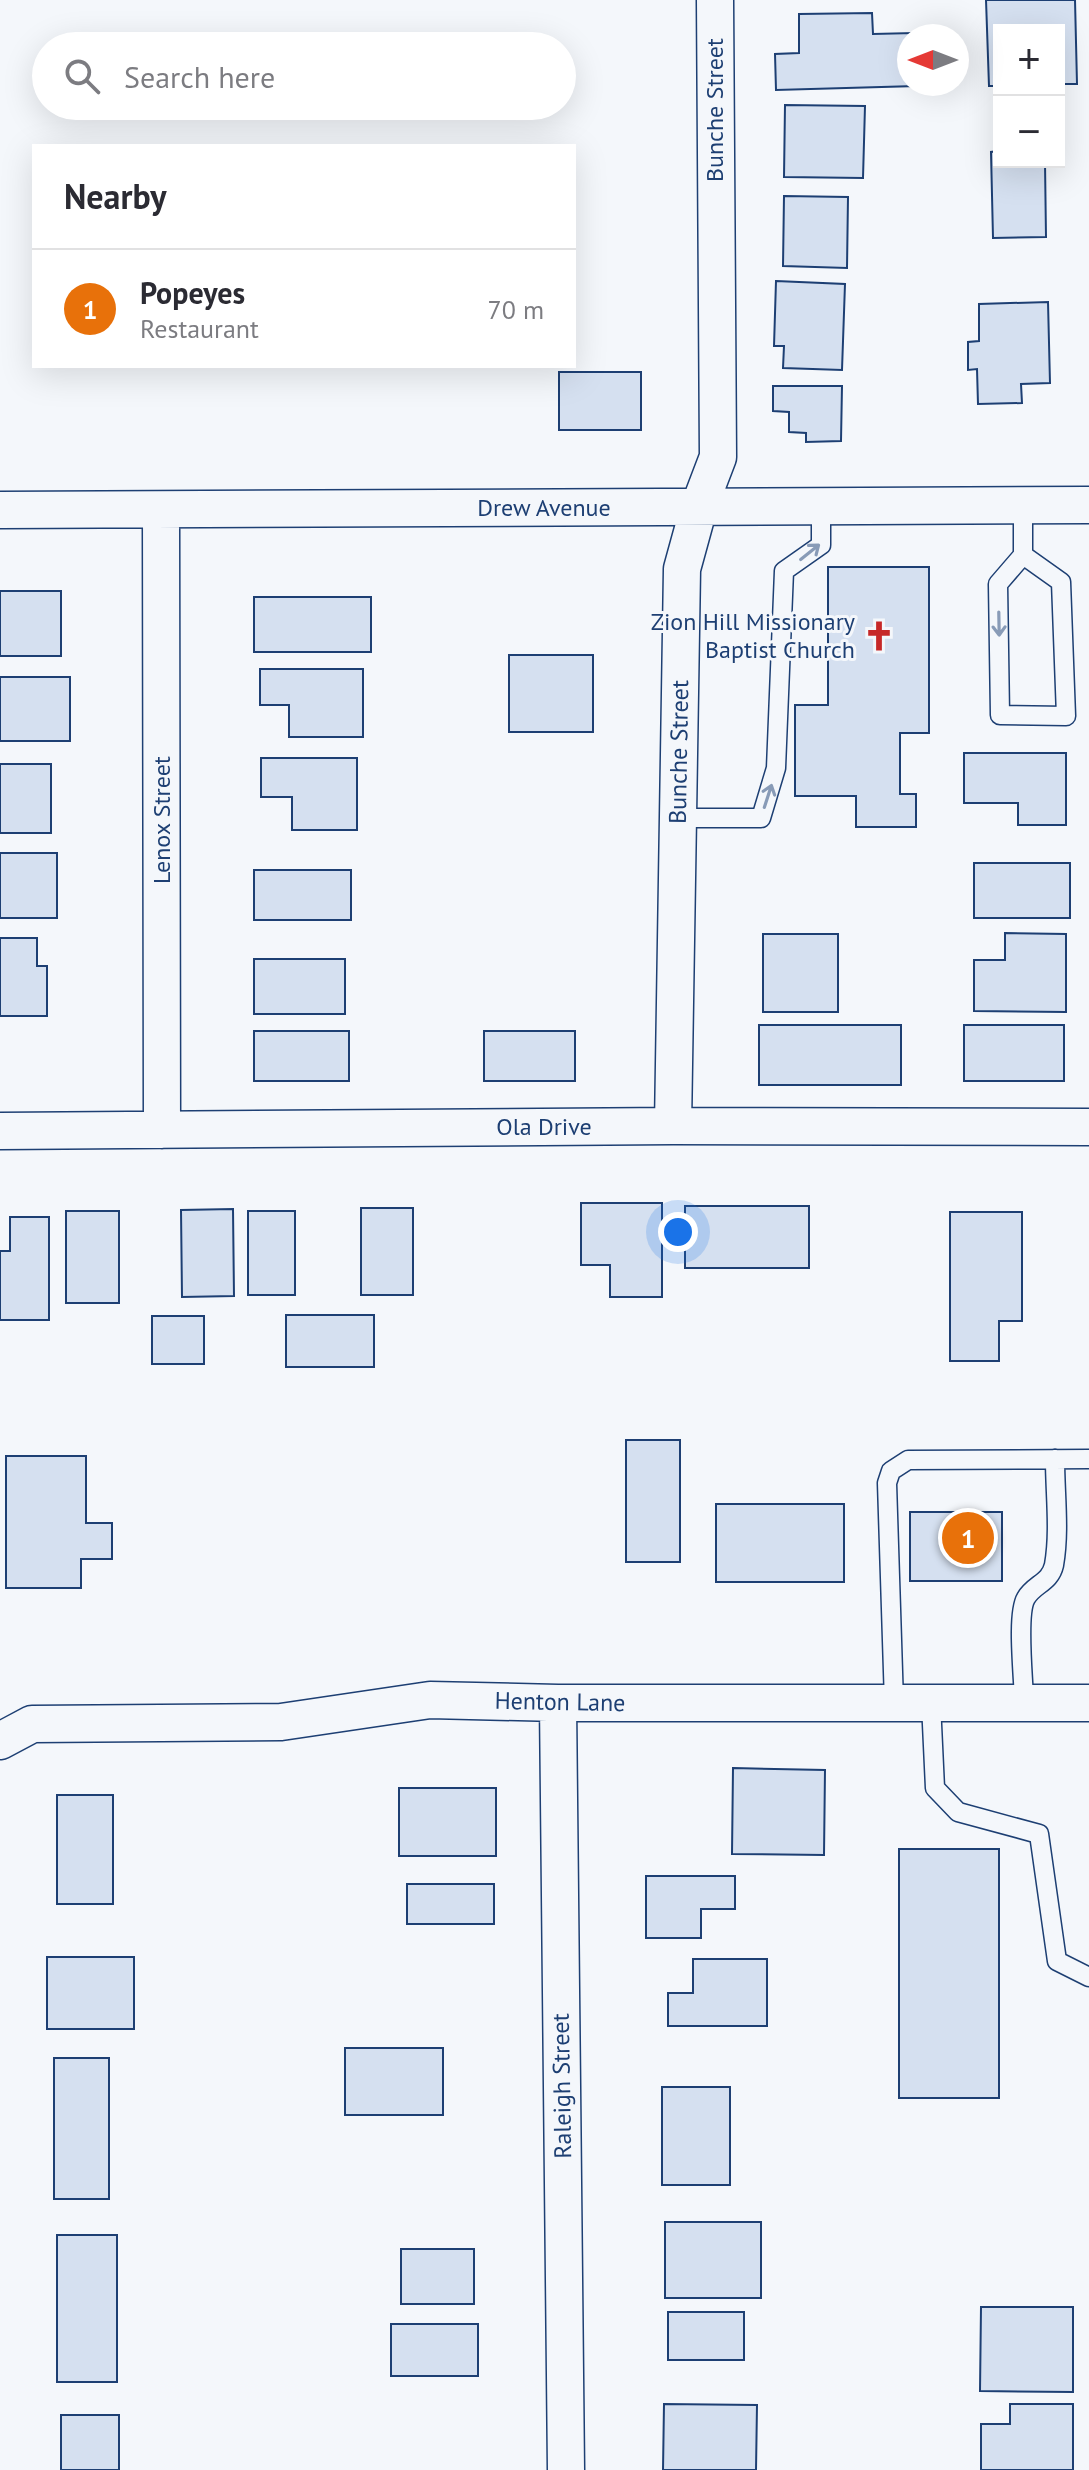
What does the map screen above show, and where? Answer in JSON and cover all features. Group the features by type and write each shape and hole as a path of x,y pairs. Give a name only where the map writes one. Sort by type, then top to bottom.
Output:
{"street":[{"name":"Bunche Street","path":"673,1126 682,569 699,507 718,457 715,0"},
{"name":"Drew Avenue","path":"0,510 1089,505"},
{"name":"Lenox Street","path":"161,510 162,1130"},
{"name":"Ola Drive","path":"0,1131 673,1126 1089,1127"},
{"name":"Henton Lane","path":"0,1741 32,1724 281,1722 430,1700 558,1703 1089,1703"},
{"name":"Raleigh Street","path":"558,1703 566,2470"}],"lane":[{"path":"678,818 761,818 776,768 784,571 821,545 821,506"},
{"path":"1023,506 1023,555 998,584 1000,715 1066,716 1061,582 1023,555"},
{"path":"1024,1703 1022,1616 1025,1599 1046,1581 1053,1568 1056,1547 1055,1459"},
{"path":"894,1703 887,1483 891,1471 908,1460 1089,1459"},
{"path":"931,1703 935,1788 958,1812 1039,1834 1057,1961 1089,1977"}],"building":[{"path":"986,0 1075,0 1077,84 1065,84 1065,24 993,24 993,86 989,86"},
{"path":"872,13 873,34 897,33 897,87 776,90 775,54 799,53 799,14"},
{"path":"785,105 865,106 863,178 784,177"},
{"path":"991,152 993,168 1045,168 1046,237 993,238"},
{"path":"784,196 848,197 847,268 783,266"},
{"path":"776,281 845,284 842,370 783,368 784,346 774,346"},
{"path":"1048,302 1050,383 1021,384 1022,403 978,404 977,369 968,370 968,342 979,341 979,304"},
{"path":"559,372 641,372 641,430 559,430"},
{"path":"773,386 842,386 841,441 806,442 806,433 789,432 789,412 773,411"},
{"name":"Zion Hill Missionary Baptist Church","path":"828,567 929,567 929,733 900,733 900,794 916,794 916,827 856,827 856,796 795,796 795,705 828,705"},
{"path":"0,591 61,591 61,656 0,656"},
{"path":"254,597 371,597 371,652 254,652"},
{"path":"509,655 593,655 593,732 509,732"},
{"path":"260,669 363,669 363,737 289,737 289,705 260,705"},
{"path":"0,677 70,677 70,741 0,741"},
{"path":"964,753 1066,753 1066,825 1018,825 1018,803 964,803"},
{"path":"261,758 357,758 357,830 292,830 292,797 261,797"},
{"path":"0,764 51,764 51,833 0,833"},
{"path":"0,853 57,853 57,918 0,918"},
{"path":"974,863 1070,863 1070,918 974,918"},
{"path":"254,870 351,870 351,920 254,920"},
{"path":"1005,933 1066,934 1066,1012 974,1011 974,960 1005,960"},
{"path":"763,934 838,934 838,1012 763,1012"},
{"path":"0,938 37,938 37,966 47,966 47,1016 0,1016"},
{"path":"254,959 345,959 345,1014 254,1014"},
{"path":"759,1025 901,1025 901,1085 759,1085"},
{"path":"964,1025 1064,1025 1064,1081 964,1081"},
{"path":"254,1031 349,1031 349,1081 254,1081"},
{"path":"484,1031 575,1031 575,1081 484,1081"},
{"path":"581,1203 662,1203 662,1297 610,1297 610,1265 581,1265"},
{"path":"685,1206 809,1206 809,1268 685,1268"},
{"path":"361,1208 413,1208 413,1295 361,1295"},
{"path":"233,1209 234,1296 182,1297 181,1210"},
{"path":"66,1211 119,1211 119,1303 66,1303"},
{"path":"248,1211 295,1211 295,1295 248,1295"},
{"path":"950,1212 1022,1212 1022,1321 999,1321 999,1361 950,1361"},
{"path":"10,1217 49,1217 49,1320 0,1320 0,1251 10,1251"},
{"path":"286,1315 374,1315 374,1367 286,1367"},
{"path":"152,1316 204,1316 204,1364 152,1364"},
{"path":"626,1440 680,1440 680,1562 626,1562"},
{"path":"6,1456 86,1456 86,1523 112,1523 112,1559 81,1559 81,1588 6,1588"},
{"path":"716,1504 844,1504 844,1582 716,1582"},
{"path":"910,1512 1002,1512 1002,1581 910,1581"},
{"path":"733,1768 825,1770 824,1855 732,1854"},
{"path":"399,1788 496,1788 496,1856 399,1856"},
{"path":"57,1795 113,1795 113,1904 57,1904"},
{"path":"899,1849 999,1849 999,2098 899,2098"},
{"path":"646,1876 735,1876 735,1909 701,1909 701,1938 646,1938"},
{"path":"407,1884 494,1884 494,1924 407,1924"},
{"path":"47,1957 134,1957 134,2029 47,2029"},
{"path":"693,1959 767,1959 767,2026 668,2026 668,1993 693,1993"},
{"path":"345,2048 443,2048 443,2115 345,2115"},
{"path":"54,2058 109,2058 109,2199 54,2199"},
{"path":"662,2087 730,2087 730,2185 662,2185"},
{"path":"665,2222 761,2222 761,2298 665,2298"},
{"path":"57,2235 117,2235 117,2382 57,2382"},
{"path":"401,2249 474,2249 474,2304 401,2304"},
{"path":"981,2307 1073,2307 1073,2392 980,2391"},
{"path":"668,2312 744,2312 744,2360 668,2360"},
{"path":"391,2324 478,2324 478,2376 391,2376"},
{"path":"664,2404 757,2405 756,2470 663,2470"},
{"path":"1010,2404 1073,2404 1073,2470 981,2470 981,2424 1010,2424"},
{"path":"61,2415 119,2415 119,2470 61,2470"}],"place":[{"name":"Zion Hill Missionary Baptist Church","path":"879,636"},
{"name":"Popeyes","path":"968,1538"}]}
